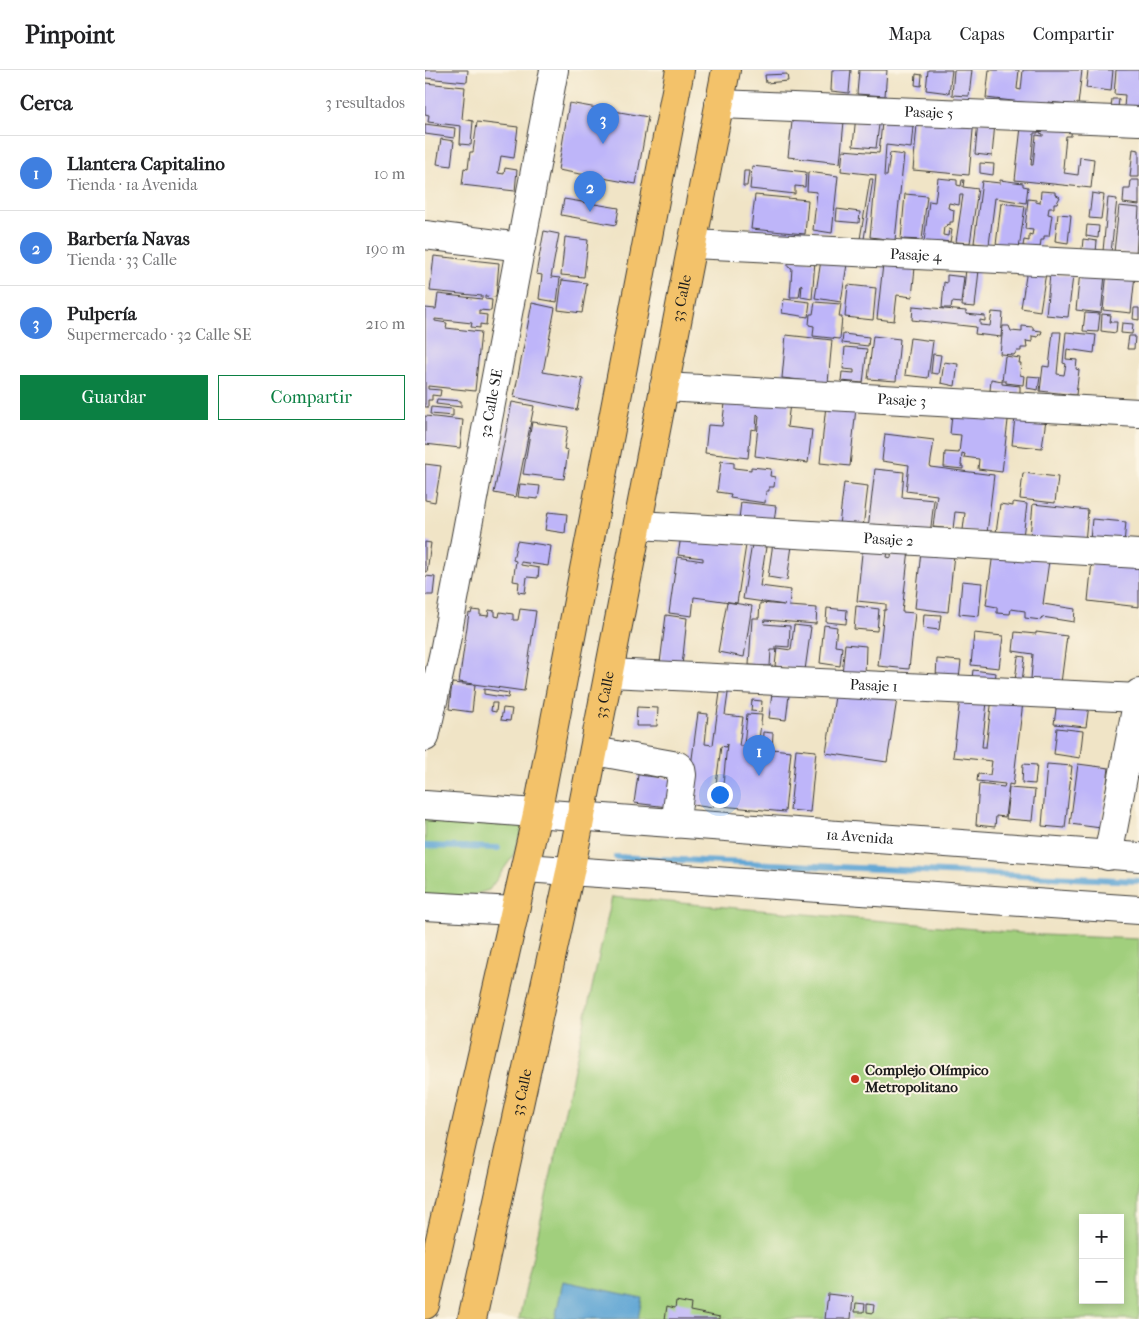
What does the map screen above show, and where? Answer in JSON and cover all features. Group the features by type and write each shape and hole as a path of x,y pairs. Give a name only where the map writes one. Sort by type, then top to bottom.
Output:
{"main road":[{"path":"425,1305 537,814 680,70"},
{"name":"33 Calle","path":"472,1319 581,818 726,70"}],"street":[{"name":"32 Calle SE","path":"425,737 445,652 554,70"},
{"name":"Pasaje 5","path":"719,104 1139,121"},
{"path":"425,235 521,247"},
{"name":"Pasaje 4","path":"692,244 1139,266"},
{"name":"Pasaje 3","path":"665,387 1139,413"},
{"name":"Pasaje 2","path":"638,525 1139,554"},
{"name":"Pasaje 1","path":"609,673 1139,696"},
{"path":"1108,856 1139,696"},
{"path":"594,751 678,766 681,769 682,775 675,824"},
{"path":"425,805 537,814"},
{"name":"1a Avenida","path":"537,814 1139,857"},
{"path":"525,868 1139,910"},
{"path":"425,906 514,911"}],"green space":[{"path":"425,813 524,824 513,856 489,890 456,900 425,897"},
{"name":"Complejo Olímpico Metropolitano","path":"612,897 1043,935 1139,939 1139,1319 519,1319"}],"water":[{"path":"563,1281 642,1298 638,1319 555,1319"}],"building":[{"path":"425,70 468,70 467,82 425,78"},
{"path":"832,70 851,70 849,93 831,91"},
{"path":"859,70 887,70 885,96 857,94"},
{"path":"928,70 952,70 949,93 926,90"},
{"path":"954,70 972,70 969,96 952,95"},
{"path":"989,70 1019,70 1017,89 1021,90 1023,70 1082,70 1078,105 1048,102 1048,105 986,98"},
{"path":"1088,70 1113,70 1111,91 1086,88"},
{"path":"1116,70 1139,70 1139,110 1124,108 1125,95 1114,94"},
{"path":"787,74 788,81 766,83 765,75"},
{"path":"916,74 922,75 921,86 915,85"},
{"path":"425,83 465,87 462,119 473,121 471,145 460,144 461,126 428,122 429,115 425,114"},
{"path":"1112,99 1119,99 1118,107 1111,107"},
{"path":"569,103 648,117 636,184 558,170"},
{"path":"845,111 840,163 788,157 793,113"},
{"path":"883,112 914,116 911,148 886,145 884,176 887,176 890,153 904,155 895,240 870,237 876,175 841,171 843,150 879,153"},
{"path":"918,113 974,119 969,175 913,170"},
{"path":"856,115 880,117 876,148 853,146"},
{"path":"1022,118 1040,120 1038,133 1034,133 1031,165 1033,165 1036,135 1043,136 1040,133 1041,118 1072,121 1071,136 1066,136 1064,173 1078,175 1080,157 1094,159 1091,188 1015,180"},
{"path":"477,122 518,127 514,158 501,156 498,173 504,174 505,168 517,170 515,191 462,185 464,168 468,169 470,152 473,152"},
{"path":"978,122 995,123 992,156 975,154"},
{"path":"425,124 455,128 454,138 425,134"},
{"path":"441,139 454,141 451,166 437,164"},
{"path":"1133,149 1139,150 1139,177 1130,177"},
{"path":"980,163 994,164 993,175 980,173"},
{"path":"752,166 806,172 805,187 795,186 795,194 750,189"},
{"path":"744,171 749,171 747,186 743,186"},
{"path":"808,172 838,176 832,233 813,230 817,192 807,191"},
{"path":"938,178 957,180 957,185 961,186 962,180 964,180 963,187 978,189 970,243 956,242 963,195 960,195 959,205 949,203 948,208 954,210 953,222 944,227 943,235 948,236 949,229 952,230 950,242 942,241 942,244 924,242 929,201 935,202"},
{"path":"870,179 873,179 864,239 860,239"},
{"path":"1000,180 1023,183 1023,186 1028,187 1026,203 995,198 989,245 974,243 982,181 1000,183"},
{"path":"1131,180 1139,180 1139,205 1123,203 1124,189 1130,189"},
{"path":"1041,191 1055,192 1060,197 1057,203 1054,203 1054,208 1049,208 1048,214 1052,215 1049,236 1044,236 1044,240 1041,240 1040,248 1023,246 1024,240 1029,241 1029,234 1032,235 1033,230 1025,229 1028,199 1036,200 1036,202 1040,203"},
{"path":"1092,193 1104,195 1101,219 1089,218"},
{"path":"905,194 927,196 922,240 901,239"},
{"path":"755,195 808,200 805,234 751,229"},
{"path":"1108,198 1117,199 1111,252 1103,251"},
{"path":"564,199 619,208 616,225 561,215"},
{"path":"1001,203 1025,206 1019,249 996,245"},
{"path":"1119,206 1139,208 1136,255 1114,252"},
{"path":"837,209 860,212 859,223 836,221"},
{"path":"1058,214 1071,215 1068,243 1055,241"},
{"path":"1087,225 1099,226 1098,238 1086,236"},
{"path":"544,231 559,234 551,277 560,278 557,302 539,299 542,275 536,274"},
{"path":"565,237 588,240 584,277 561,275"},
{"path":"1083,239 1097,241 1096,252 1082,250"},
{"path":"822,254 848,258 841,302 815,298"},
{"path":"884,255 916,258 912,297 897,295 894,321 877,319"},
{"path":"434,256 499,263 496,297 485,296 485,299 492,300 491,311 479,310 479,314 487,315 486,325 480,324 480,328 471,327 472,323 435,319 435,321 447,323 446,328 481,332 475,391 428,386 428,389 441,390 440,396 432,395 432,400 428,400 428,407 425,407 425,308 436,309 438,294 482,299 482,296 430,291"},
{"path":"788,259 815,261 812,299 801,297 801,284 799,297 790,297 792,268 788,267"},
{"path":"1028,263 1047,266 1040,311 1021,308"},
{"path":"966,269 979,270 975,307 962,306"},
{"path":"1080,272 1105,275 1101,313 1076,310"},
{"path":"1107,272 1135,275 1131,313 1103,310"},
{"path":"1050,274 1073,276 1068,317 1046,315"},
{"path":"947,275 964,277 961,303 952,302 951,308 942,308 944,282 947,283"},
{"path":"562,280 587,283 582,313 558,310"},
{"path":"848,285 876,288 873,320 845,317"},
{"path":"784,299 810,302 808,317 782,313"},
{"path":"815,302 841,304 839,317 842,317 840,339 813,336 814,326 809,325 810,314 813,314"},
{"path":"532,303 555,308 543,372 583,379 577,410 514,397"},
{"path":"913,306 966,311 966,314 985,316 985,321 980,320 980,325 990,326 992,312 1003,313 1001,337 975,334 976,327 912,320"},
{"path":"1134,308 1139,308 1139,320 1133,319"},
{"path":"1085,313 1100,314 1098,332 1083,331"},
{"path":"1102,314 1111,315 1110,322 1117,322 1116,333 1101,331"},
{"path":"1122,323 1133,324 1132,334 1121,333"},
{"path":"1003,326 1009,326 1011,331 1022,332 1022,326 1033,327 1033,330 1042,331 1038,337 1032,336 1032,342 1026,341 1027,348 1021,348 1021,351 1017,351 1014,355 1000,354"},
{"path":"1053,332 1061,332 1057,374 1064,375 1066,364 1063,363 1066,332 1096,335 1094,353 1067,349 1066,359 1077,360 1076,369 1079,370 1076,395 1040,391 1043,366 1049,367"},
{"path":"843,334 869,337 868,346 842,343"},
{"path":"786,335 832,340 828,383 782,378"},
{"path":"873,336 900,339 896,381 868,379"},
{"path":"1129,336 1135,336 1134,349 1127,349"},
{"path":"910,338 933,341 928,378 905,375"},
{"path":"845,347 867,349 863,383 841,381 842,372 854,373 854,370 843,369"},
{"path":"933,354 941,355 938,374 931,373"},
{"path":"1005,356 1020,358 1020,375 1024,376 1023,385 1002,381"},
{"path":"944,362 958,364 955,386 941,383"},
{"path":"1028,376 1040,377 1038,390 1027,388"},
{"path":"991,379 1002,381 1002,384 1020,386 1020,393 990,391"},
{"path":"726,396 791,396 787,427 812,430 808,463 755,456 759,416 757,414 756,430 751,429 748,458 705,453 708,425 722,426"},
{"path":"437,399 461,401 461,407 436,404"},
{"path":"512,402 534,406 516,497 494,493"},
{"path":"826,405 856,408 850,466 820,463"},
{"path":"953,406 1009,412 1002,472 978,469 979,459 964,457 965,454 962,453 961,466 963,466 963,469 944,467 945,452 959,453 961,435 950,434"},
{"path":"431,407 453,409 453,416 430,414"},
{"path":"1016,408 1047,412 1042,448 1012,445"},
{"path":"425,416 463,420 460,448 425,444"},
{"path":"532,422 568,427 564,449 568,450 564,479 523,474"},
{"path":"885,434 934,440 930,467 994,475 987,533 963,530 965,513 955,512 953,529 933,527 937,495 906,491 909,465 882,461"},
{"path":"721,461 734,463 734,468 751,470 751,467 771,469 770,476 775,477 774,487 769,487 769,491 766,491 765,503 730,498 731,494 717,492"},
{"path":"425,464 441,466 435,502 425,500"},
{"path":"875,469 904,472 902,497 934,500 930,535 868,529"},
{"path":"1023,473 1058,477 1055,503 1020,499"},
{"path":"844,483 868,486 863,528 839,525"},
{"path":"520,484 540,486 538,499 518,497"},
{"path":"741,502 776,506 774,523 739,519"},
{"path":"1013,502 1027,504 1023,537 996,533 1000,504 1013,506"},
{"path":"1033,504 1088,510 1085,542 1030,537"},
{"path":"548,512 567,514 565,533 545,530"},
{"path":"1092,519 1126,522 1124,544 1090,540"},
{"path":"682,530 746,545 737,603 694,597 692,616 669,613 677,557 703,561 703,558 678,555"},
{"path":"517,541 551,546 548,566 521,562 521,565 539,568 538,578 527,577 525,593 518,592 519,582 513,581 516,561 513,560"},
{"path":"425,542 431,543 427,572 425,572"},
{"path":"773,543 792,546 787,580 768,577"},
{"path":"752,544 766,547 760,586 791,590 789,606 817,608 816,624 765,620 764,624 790,626 789,647 776,646 776,650 771,650 770,666 749,665 752,618 759,618 760,603 785,605 743,599"},
{"path":"863,544 888,552 887,557 891,558 892,547 909,549 902,612 915,613 909,669 878,666 886,604 857,601"},
{"path":"921,551 954,554 948,612 915,608"},
{"path":"993,553 1049,561 1043,604 1075,609 1074,622 1042,617 1041,620 1025,618 1025,611 1011,609 1010,614 997,613 997,607 986,605"},
{"path":"1092,561 1139,566 1139,607 1088,601"},
{"path":"425,576 435,577 433,595 425,595"},
{"path":"962,581 982,583 979,616 959,614"},
{"path":"727,602 752,606 744,657 718,652"},
{"path":"856,606 879,609 877,631 854,629"},
{"path":"827,608 847,610 846,624 826,622"},
{"path":"520,609 536,611 524,691 459,682 469,613 471,614 472,610 480,611 480,615 488,616 489,610 495,611 495,616 499,617 500,612 513,614 513,620 518,620"},
{"path":"924,614 941,615 939,630 923,628"},
{"path":"666,615 687,618 682,666 660,663"},
{"path":"794,625 811,627 805,670 775,666 777,648 791,650"},
{"path":"824,625 837,627 835,646 842,647 840,666 820,663"},
{"path":"1015,632 1036,634 1036,632 1067,636 1061,683 1031,679 1033,654 1013,651"},
{"path":"974,633 1003,636 999,668 971,665"},
{"path":"845,644 866,646 865,676 842,674"},
{"path":"1018,656 1025,657 1022,682 1015,681"},
{"path":"937,659 961,661 959,679 936,677"},
{"path":"973,670 996,673 995,681 972,678"},
{"path":"452,683 475,685 472,712 449,709"},
{"path":"837,684 898,693 887,762 826,753"},
{"path":"721,685 729,686 725,715 743,717 739,746 744,746 747,714 762,715 758,748 762,748 763,732 773,733 772,749 791,751 785,812 721,806 727,744 726,747 721,746 713,808 686,804 698,713 708,714 705,744 713,745"},
{"path":"773,685 790,687 786,720 769,718"},
{"path":"484,689 509,693 508,698 484,694"},
{"path":"960,698 987,702 982,747 986,747 992,698 1023,702 1013,785 1009,784 1005,817 996,816 995,827 976,825 979,784 1004,787 1005,784 977,781 978,774 990,775 992,761 953,757"},
{"path":"752,700 762,701 761,712 751,711"},
{"path":"1057,702 1089,705 1086,727 1054,724"},
{"path":"492,703 497,703 496,712 491,711"},
{"path":"637,707 658,708 657,726 636,726"},
{"path":"503,708 512,709 510,721 501,720"},
{"path":"1057,728 1083,731 1080,758 1054,754"},
{"path":"796,749 816,751 810,812 790,810"},
{"path":"1023,764 1037,765 1035,784 1022,783"},
{"path":"1047,764 1072,766 1065,828 1042,826"},
{"path":"1078,764 1109,768 1101,828 1070,824"},
{"path":"638,775 672,779 668,807 634,803"},
{"path":"1009,788 1035,790 1032,821 1006,819"},
{"path":"828,1294 853,1297 851,1319 825,1319"},
{"path":"676,1301 691,1304 690,1311 720,1317 720,1319 665,1319 667,1306 675,1308"},
{"path":"856,1303 865,1304 864,1312 855,1312"},
{"path":"867,1304 874,1305 873,1313 867,1312"}],"waterway":[{"path":"425,846 498,848"},
{"path":"616,857 1139,881"}],"place":[{"name":"Pulpería","path":"603,144"},
{"name":"Barbería Navas","path":"590,212"},
{"name":"Llantera Capitalino","path":"759,776"},
{"name":"Complejo Olímpico Metropolitano","path":"855,1079"}]}
